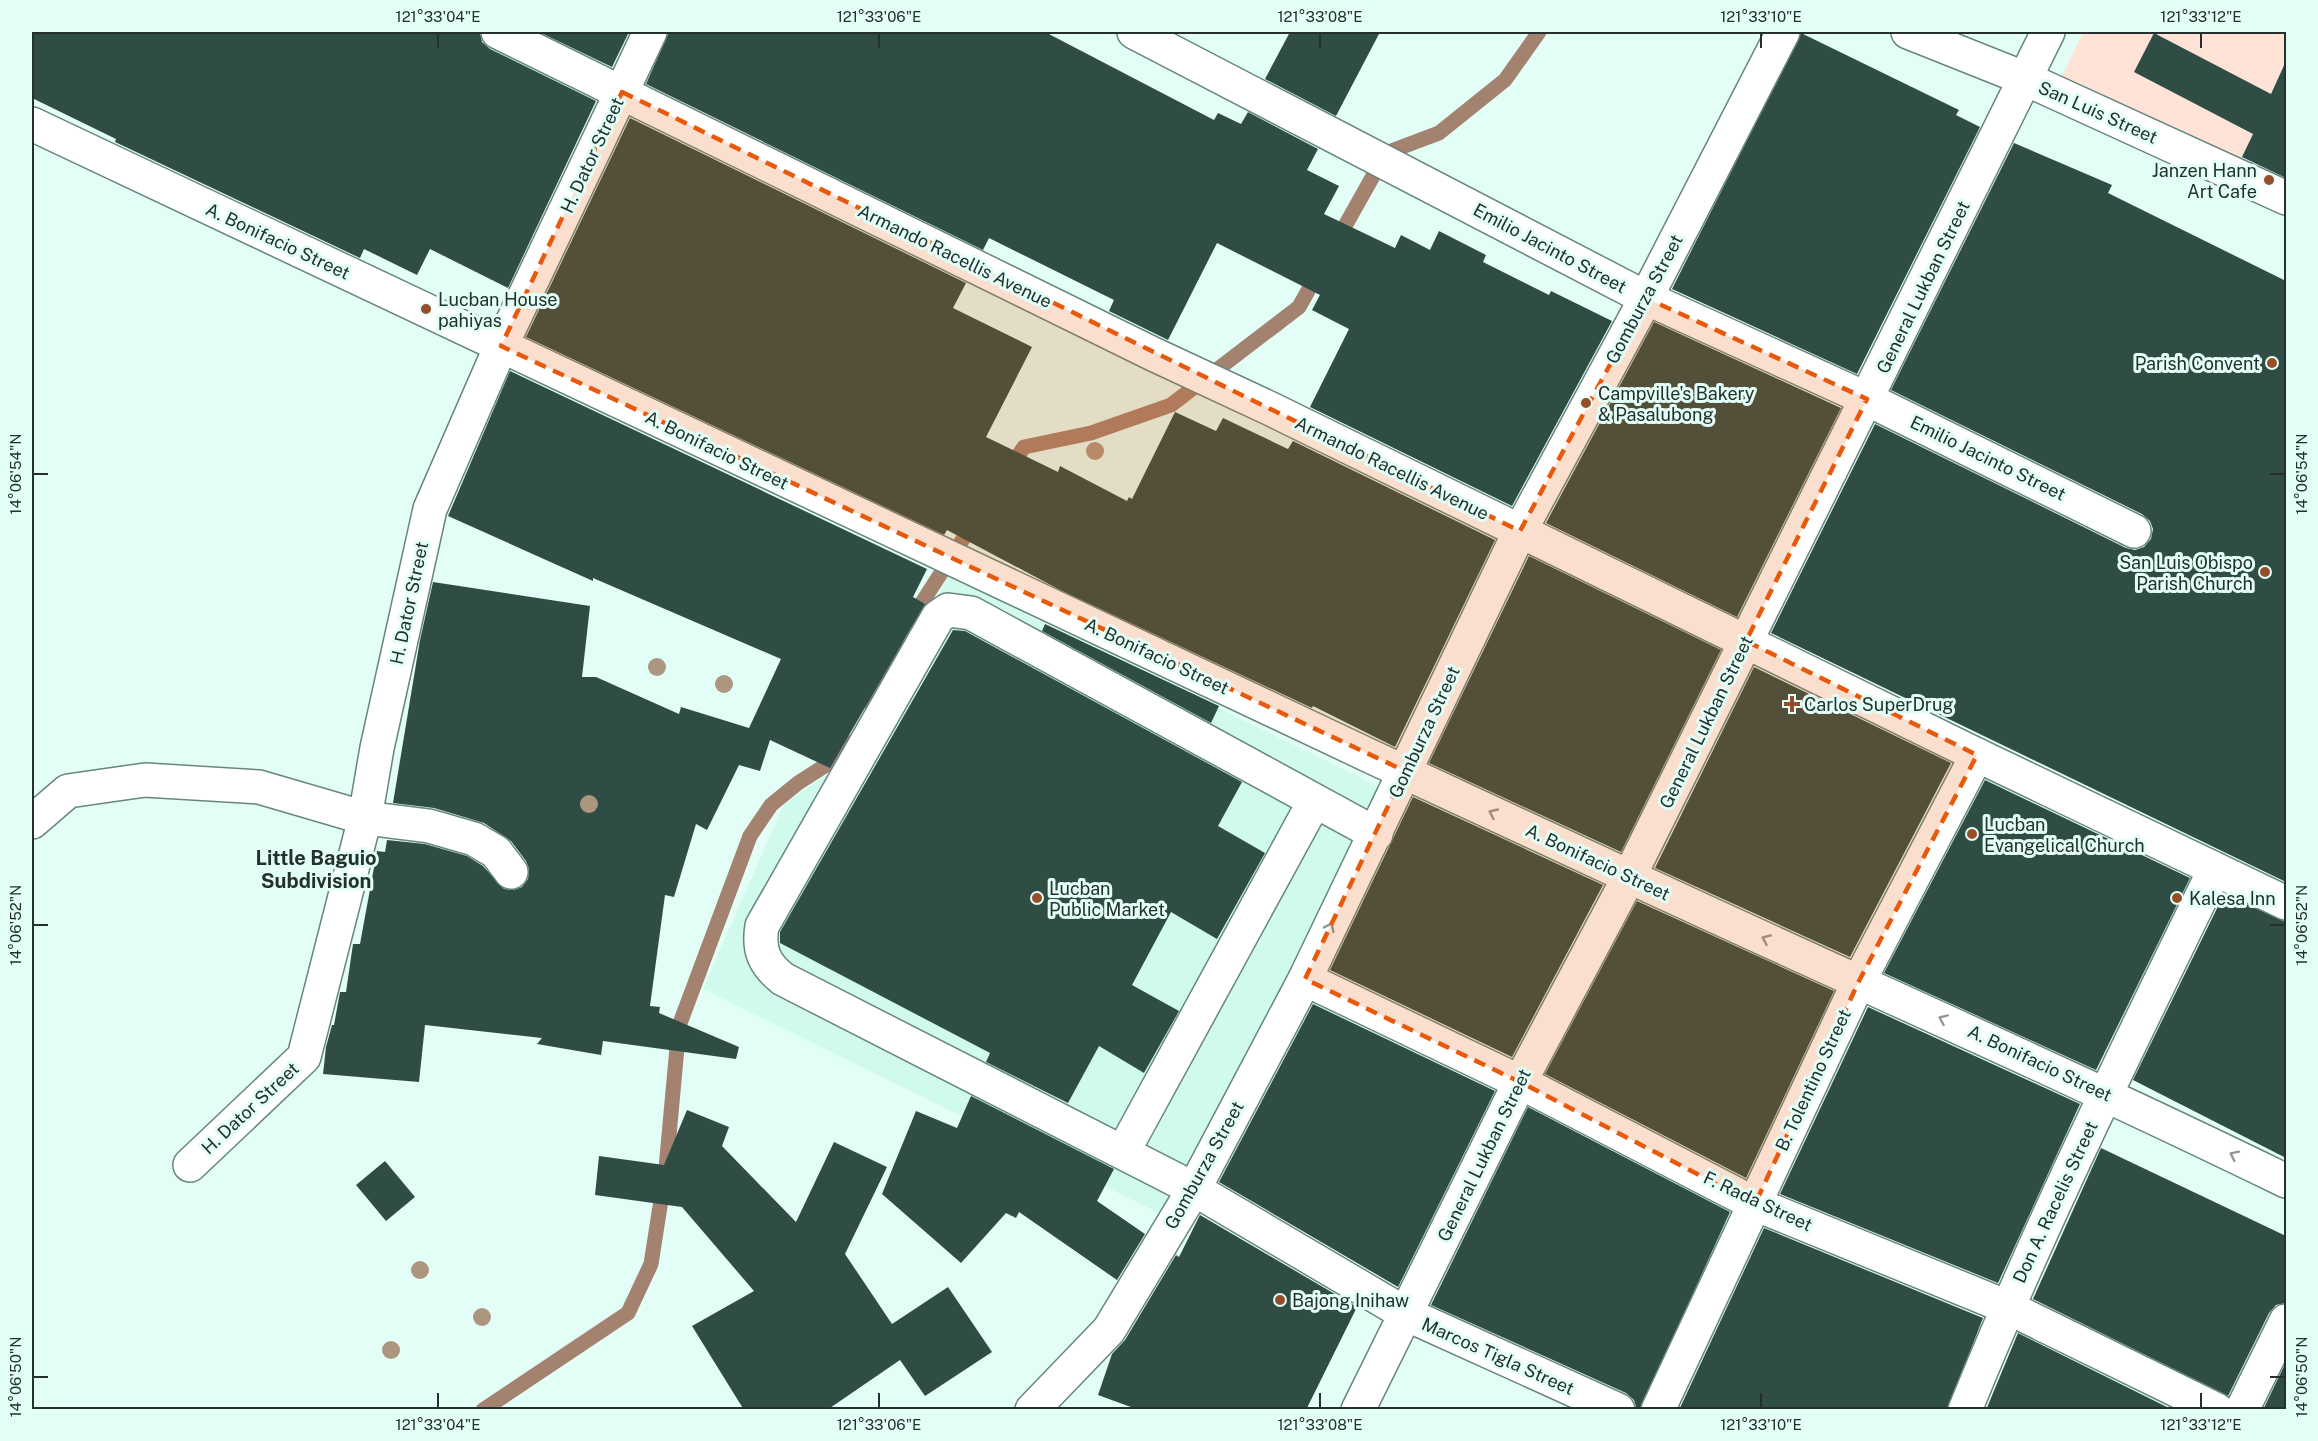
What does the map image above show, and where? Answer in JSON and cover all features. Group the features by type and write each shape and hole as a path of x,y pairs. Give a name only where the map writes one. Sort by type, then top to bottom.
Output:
{"street":[{"name":"Armando Racellis Avenue","path":"498,32 1153,354 2286,903"},
{"name":"H. Dator Street","path":"190,1165 304,1057 365,818 377,748 430,509 501,346 650,32"},
{"name":"Emilio Jacinto Street","path":"1134,32 1646,298 1867,399 2134,531"},
{"name":"Gomburza Street","path":"1032,1410 1109,1330 1194,1189 1305,979 1520,531 1646,298 1783,32"},
{"name":"San Luis Street","path":"1908,32 2026,80 2286,198"},
{"name":"General Lukban Street","path":"1358,1410 1520,1082 1629,877 2048,32"},
{"name":"A. Bonifacio Street","path":"32,124 910,542 1629,877 2106,1093 2286,1181"},
{"name":"Marcos Tigla Street","path":"1376,834 971,614 948,610 938,617 762,926 760,942 763,956 770,969 783,979 1194,1189 1406,1314 1618,1410"},
{"name":"B. Tolentino Street","path":"1658,1410 1859,981 1977,755"},
{"path":"32,822 68,792 145,780 259,787 365,818 429,826 474,839 496,852 511,872"},
{"path":"1123,1152 1314,802"},
{"name":"Don A. Racelis Street","path":"1965,1410 2007,1307 2106,1093 2215,869"},
{"name":"F. Rada Street","path":"1305,979 1520,1082 1755,1204 2007,1307 2217,1410"},
{"path":"2242,1410 2286,1321"}],"highlighted area":[{"path":"622,92 1520,531 1646,298 1867,399 1746,641 1977,755 1859,981 1755,1204 1520,1082 1305,979 1405,771 501,346"}],"shaded area":[{"path":"2083,32 2286,32 2286,61 2238,166 2060,81"},
{"name":"Lucban Public Market","path":"948,576 1388,791 1163,1215 703,989 784,804 853,757"}],"building":[{"path":"32,32 480,32 482,42 490,49 596,101 508,288 430,249 417,275 364,249 360,258 115,142 116,139 32,98"},
{"path":"539,32 629,32 612,67"},
{"path":"669,32 1045,32 1214,120 1218,113 1241,124 1248,112 1318,149 1307,170 1339,186 1324,214 1395,248 1401,235 1430,250 1439,231 1486,255 1483,262 1549,295 1551,291 1612,321 1512,506 1310,407 1349,329 1312,310 1320,295 1217,243 1168,340 1109,311 1114,300 989,238 983,250 646,84"},
{"path":"1290,32 1380,32 1336,116 1265,79"},
{"path":"1801,33 1959,110 1956,115 1980,127 1857,374 1672,289"},
{"path":"2154,33 2271,94 2286,61 2286,178 2242,157 2253,134 2134,72"},
{"path":"630,118 966,283 953,308 1032,347 986,437 1058,472 1060,466 1127,501 1129,497 1132,499 1175,412 1216,431 1223,418 1288,449 1293,441 1495,540 1395,747 1313,706 1312,708 1062,591 947,530 944,535 526,337"},
{"path":"2014,143 2112,185 2108,193 2286,281 2286,882 1771,633 1875,424 2126,548 2135,550 2144,547 2151,539 2153,529 2150,521 2142,514 1891,390"},
{"path":"1654,322 1841,408 1737,617 1546,523"},
{"path":"510,371 927,569 913,597 925,604 830,768 770,740 760,771 739,765 707,830 696,824 674,897 665,895 650,1006 660,1007 659,1013 739,1047 736,1059 603,1041 601,1055 537,1044 542,1038 425,1025 419,1082 323,1074 326,1047 332,1025 334,1025 340,992 346,992 353,944 360,944 377,851 385,852 387,840 425,844 467,856 483,866 504,889 514,890 522,887 528,879 529,869 526,861 511,841 484,823 434,808 393,803 420,640 433,582 590,606 582,677 596,677 679,714 681,707 749,728 781,659 593,578 593,581 448,516"},
{"path":"1529,556 1721,650 1621,852 1429,763"},
{"path":"1045,624 1219,706 1211,723 1042,631"},
{"path":"953,630 965,631 1242,782 1218,826 1265,853 1217,939 1171,912 1132,985 1179,1011 1144,1073 1099,1046 1068,1103 986,1062 990,1053 780,943 780,932"},
{"path":"1754,667 1951,763 1850,957 1655,868"},
{"path":"1985,780 2190,878 2096,1070 1884,973"},
{"path":"1413,797 1603,885 1512,1057 1330,970"},
{"path":"2224,894 2286,922 2286,1158 2133,1080"},
{"path":"1637,901 1834,991 1746,1178 1545,1074"},
{"path":"1313,1004 1495,1091 1398,1287 1219,1182"},
{"path":"1868,1007 2080,1104 1998,1283 1780,1194"},
{"path":"971,1096 1114,1169 1097,1201 1145,1234 1117,1280 1019,1212 1016,1218 1006,1213 961,1263 882,1194 916,1111 957,1128"},
{"path":"1528,1107 1730,1212 1640,1410 1637,1410 1634,1400 1626,1393 1431,1305"},
{"path":"687,1110 729,1127 722,1146 796,1222 834,1142 887,1167 845,1254 892,1324 948,1287 992,1352 925,1396 900,1360 827,1410 744,1410 692,1326 754,1291 682,1207 595,1195 599,1156 664,1165"},
{"path":"2101,1148 2286,1236 2286,1303 2276,1305 2269,1313 2228,1396 2033,1299"},
{"path":"385,1161 415,1197 386,1221 356,1185"},
{"path":"1200,1215 1357,1307 1306,1410 1139,1410 1098,1395 1112,1354 1125,1340 1176,1255 1179,1257"},
{"path":"1764,1228 1983,1318 1947,1410 1679,1410"},
{"path":"2018,1333 2173,1410 1986,1410"},
{"path":"2286,1362 2286,1410 2263,1410"}],"waterway":[{"path":"1336,242 1386,153 1439,133 1505,80 1539,32"},
{"path":"1009,469 1024,447 1091,433 1171,405 1299,307 1318,273"},
{"path":"912,618 974,522"},
{"path":"871,704 898,648"},
{"path":"483,1410 628,1313 651,1264 666,1168 679,1026 750,836 771,805 798,783 848,751 853,742"}],"place":[{"name":"Janzen Hann Art Cafe","path":"2269,180"},
{"name":"Lucban House pahiyas","path":"426,309"},
{"name":"Parish Convent","path":"2272,363"},
{"name":"Campville's Bakery & Pasalubong","path":"1586,403"},
{"name":"San Luis Obispo Parish Church","path":"2265,572"},
{"name":"Carlos SuperDrug","path":"1792,704"},
{"name":"Lucban Evangelical Church","path":"1972,834"},
{"name":"Lucban Public Market","path":"1037,898"},
{"name":"Kalesa Inn","path":"2177,898"},
{"name":"Bajong Inihaw","path":"1280,1300"}],"district":[{"name":"Little Baguio Subdivision","path":"316,870"}]}
